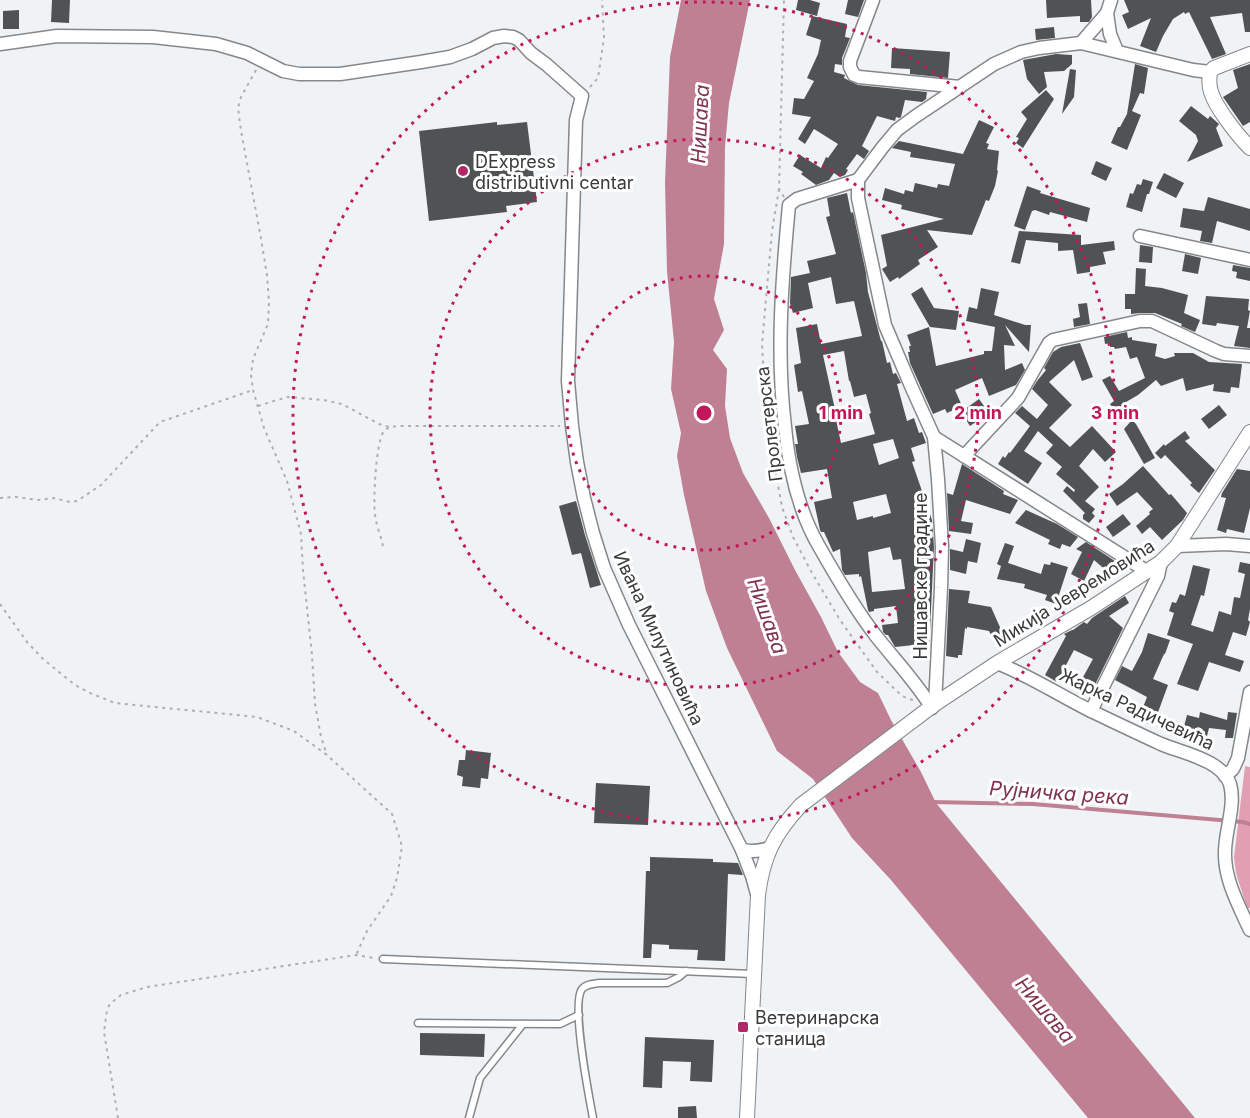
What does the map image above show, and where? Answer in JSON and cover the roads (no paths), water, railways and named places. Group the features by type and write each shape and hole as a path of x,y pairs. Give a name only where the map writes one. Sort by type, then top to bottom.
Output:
{"street":[{"path":"873,0 850,61 854,75 960,87"},
{"path":"1081,43 1107,13 1111,0"},
{"path":"1107,13 1110,34 1117,51"},
{"name":"Ивана Милутиновића","path":"0,44 57,36 153,37 216,44 247,53 291,73 340,74 450,57 504,36 519,40 582,96 576,120 568,381 572,426 584,498 604,568 629,625 742,850 758,895"},
{"path":"858,180 897,130 994,63 1021,52 1081,43 1210,72"},
{"path":"1250,54 1214,68 1210,72 1210,91 1216,103 1250,148"},
{"name":"Пролетерска","path":"858,180 797,200 789,205 779,364 787,450 796,492 819,548 876,636 934,706"},
{"name":"Нишавске градине","path":"858,180 858,198 885,325 934,437 942,547 934,706"},
{"path":"1140,236 1250,260"},
{"path":"964,456 1018,398 1049,343 1053,340 1140,321 1152,321 1224,354 1250,356"},
{"name":"Микија Јевремовића","path":"907,726 997,663 1091,608 1161,562 1177,546 1250,432"},
{"path":"934,437 1148,572"},
{"path":"1177,546 1226,543 1250,546"},
{"path":"1091,711 1158,576 1161,562"},
{"name":"Жарка Радичевића","path":"997,663 1163,745 1212,764 1225,776"},
{"path":"1250,692 1238,758 1233,769 1225,776 1230,787 1229,827 1225,844 1226,866 1234,894 1250,930"},
{"name":"Ивана Милутиновића","path":"747,1118 758,895 762,872 770,848 786,823 801,806 907,726"},
{"path":"742,850 750,852 770,848"}],"lane":[{"path":"383,959 753,974"},
{"path":"593,1118 579,1025 579,996 583,988 599,982 667,982 679,978 687,971"},
{"path":"418,1023 560,1024 579,1015"},
{"path":"469,1118 480,1078 523,1024"}],"water":[{"name":"Нишава","path":"681,0 750,0 729,103 725,147 724,244 714,299 724,330 713,350 727,369 725,406 730,438 743,473 769,518 838,652 860,682 878,693 936,803 1195,1118 1088,1118 891,880 852,838 813,779 777,751 727,648 706,591 684,495 677,456 681,433 671,389 674,342 667,271 665,182 670,57"}],"waterway":[{"name":"Рујничка река","path":"931,802 1033,804 1250,824"}],"place":[{"name":"DExpress distributivni centar","path":"463,171"},
{"name":"Ветеринарска станица","path":"743,1027"}]}
